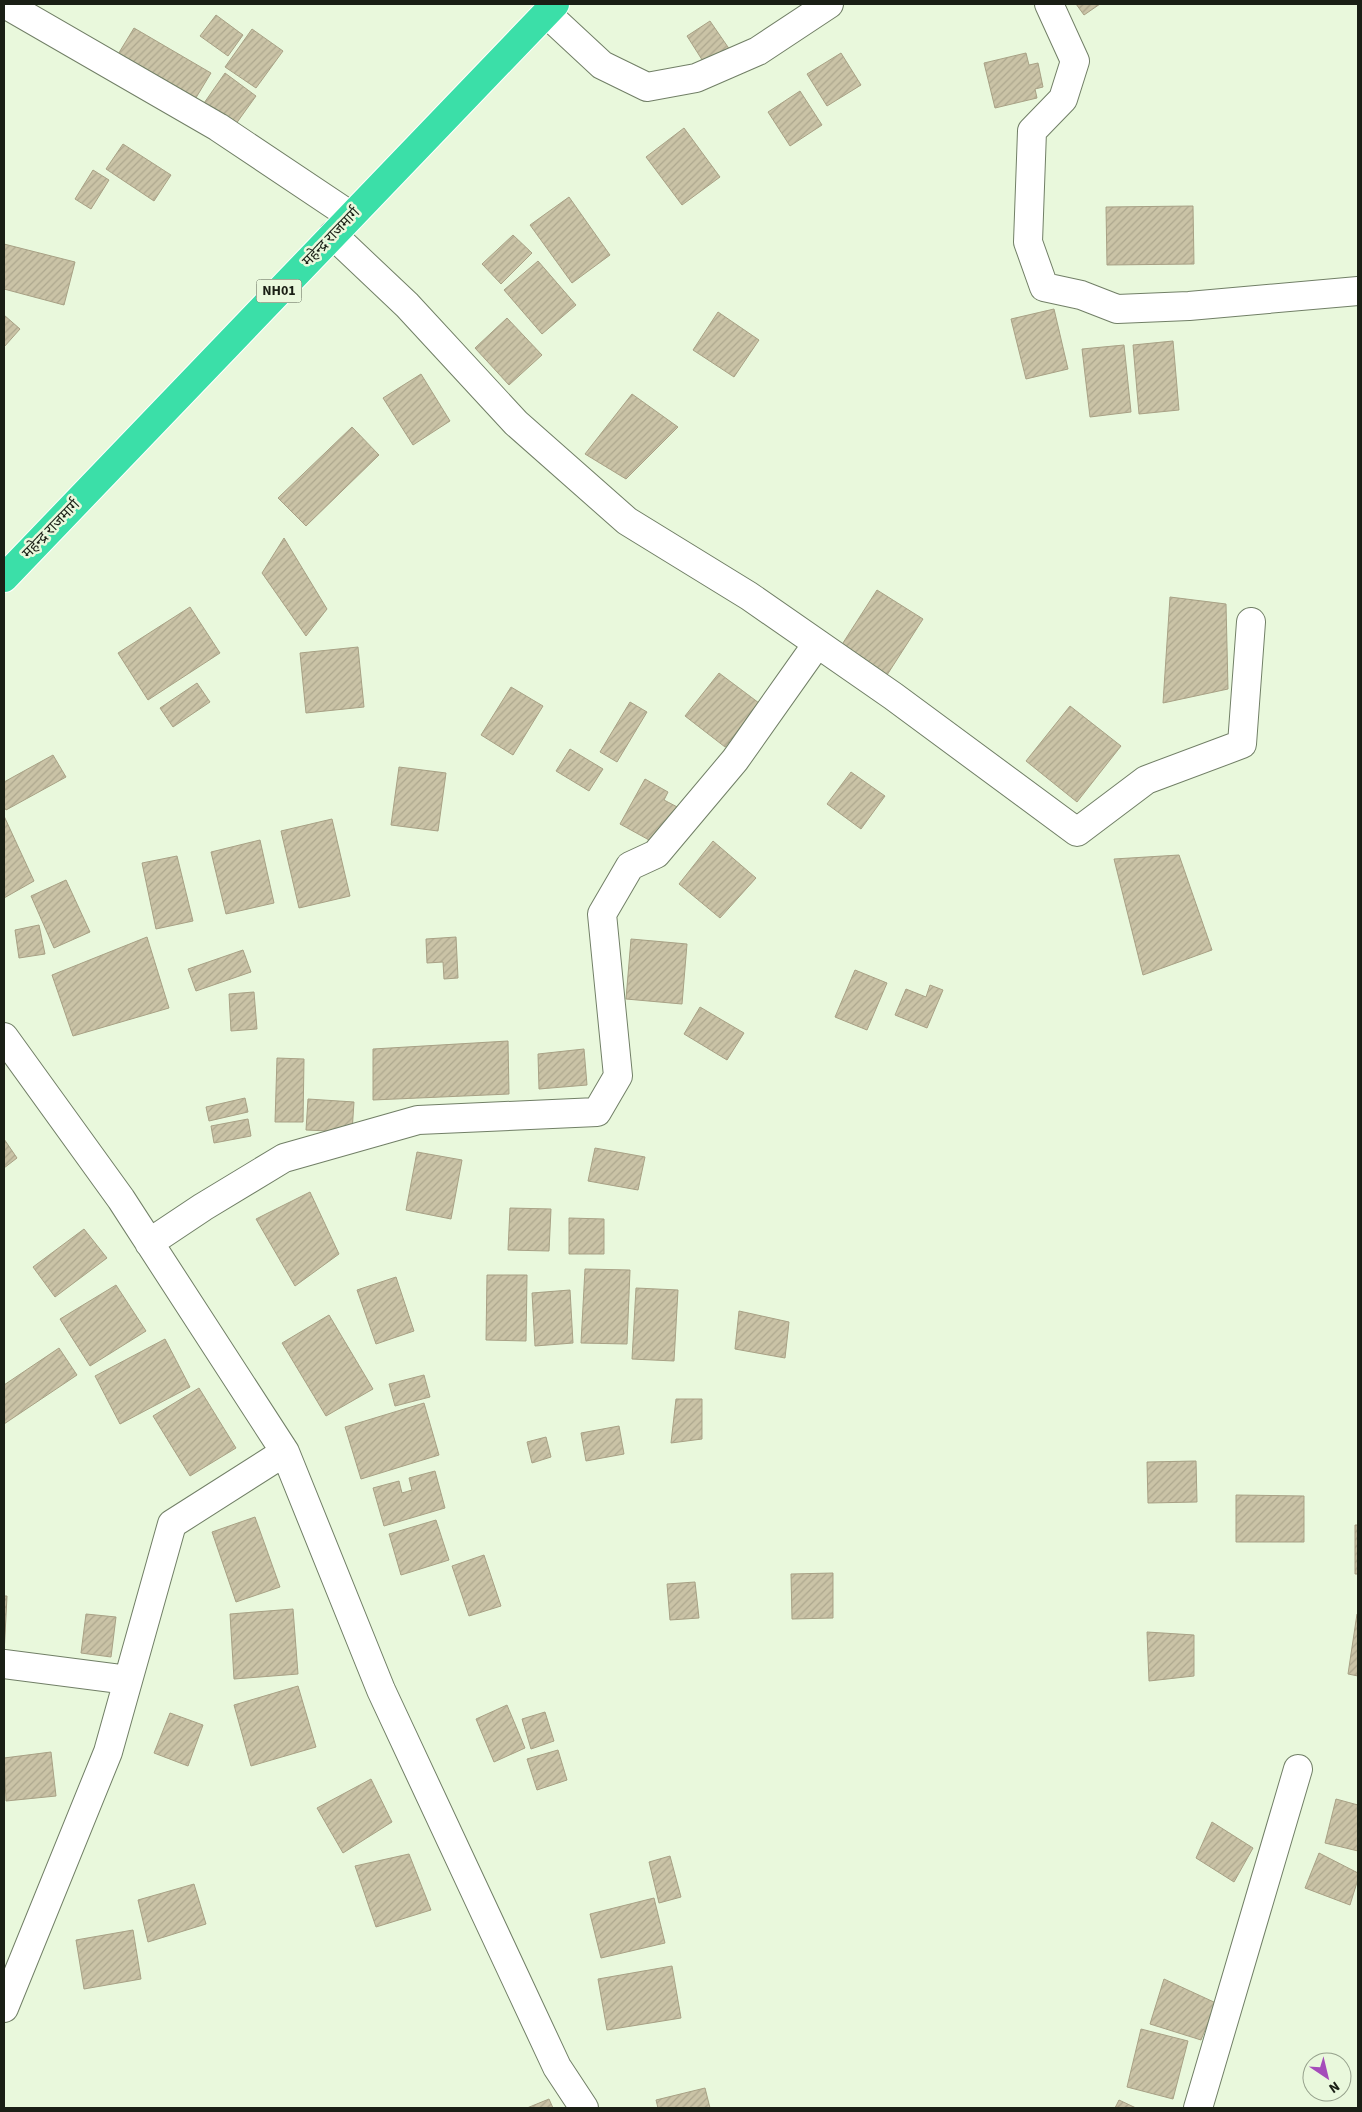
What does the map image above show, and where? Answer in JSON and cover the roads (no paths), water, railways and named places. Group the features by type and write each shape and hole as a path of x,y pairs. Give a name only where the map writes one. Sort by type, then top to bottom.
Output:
{"highway":[{"name":"महेन्द्र राजमार्ग","path":"4,578 551,8"}],"street":[{"path":"5,4 218,127 342,225 407,305 516,424 627,521 749,596 893,696 1077,832 1146,780 1242,744 1251,622"},
{"path":"551,8 602,66 647,87 696,78 758,51 829,4"},
{"path":"1049,4 1074,61 1063,99 1032,130 1028,242 1044,287 1081,295 1117,308 1189,306 1358,291"},
{"path":"149,1243 203,1207 284,1158 418,1120 598,1112 618,1076 602,914 630,866 656,854 735,760 817,644"},
{"path":"4,1037 121,1199 285,1452 381,1690 558,2067 584,2108"},
{"path":"4,2008 108,1752 172,1524 285,1452"},
{"path":"4,1664 128,1680"},
{"path":"1198,2108 1298,1769"}]}
